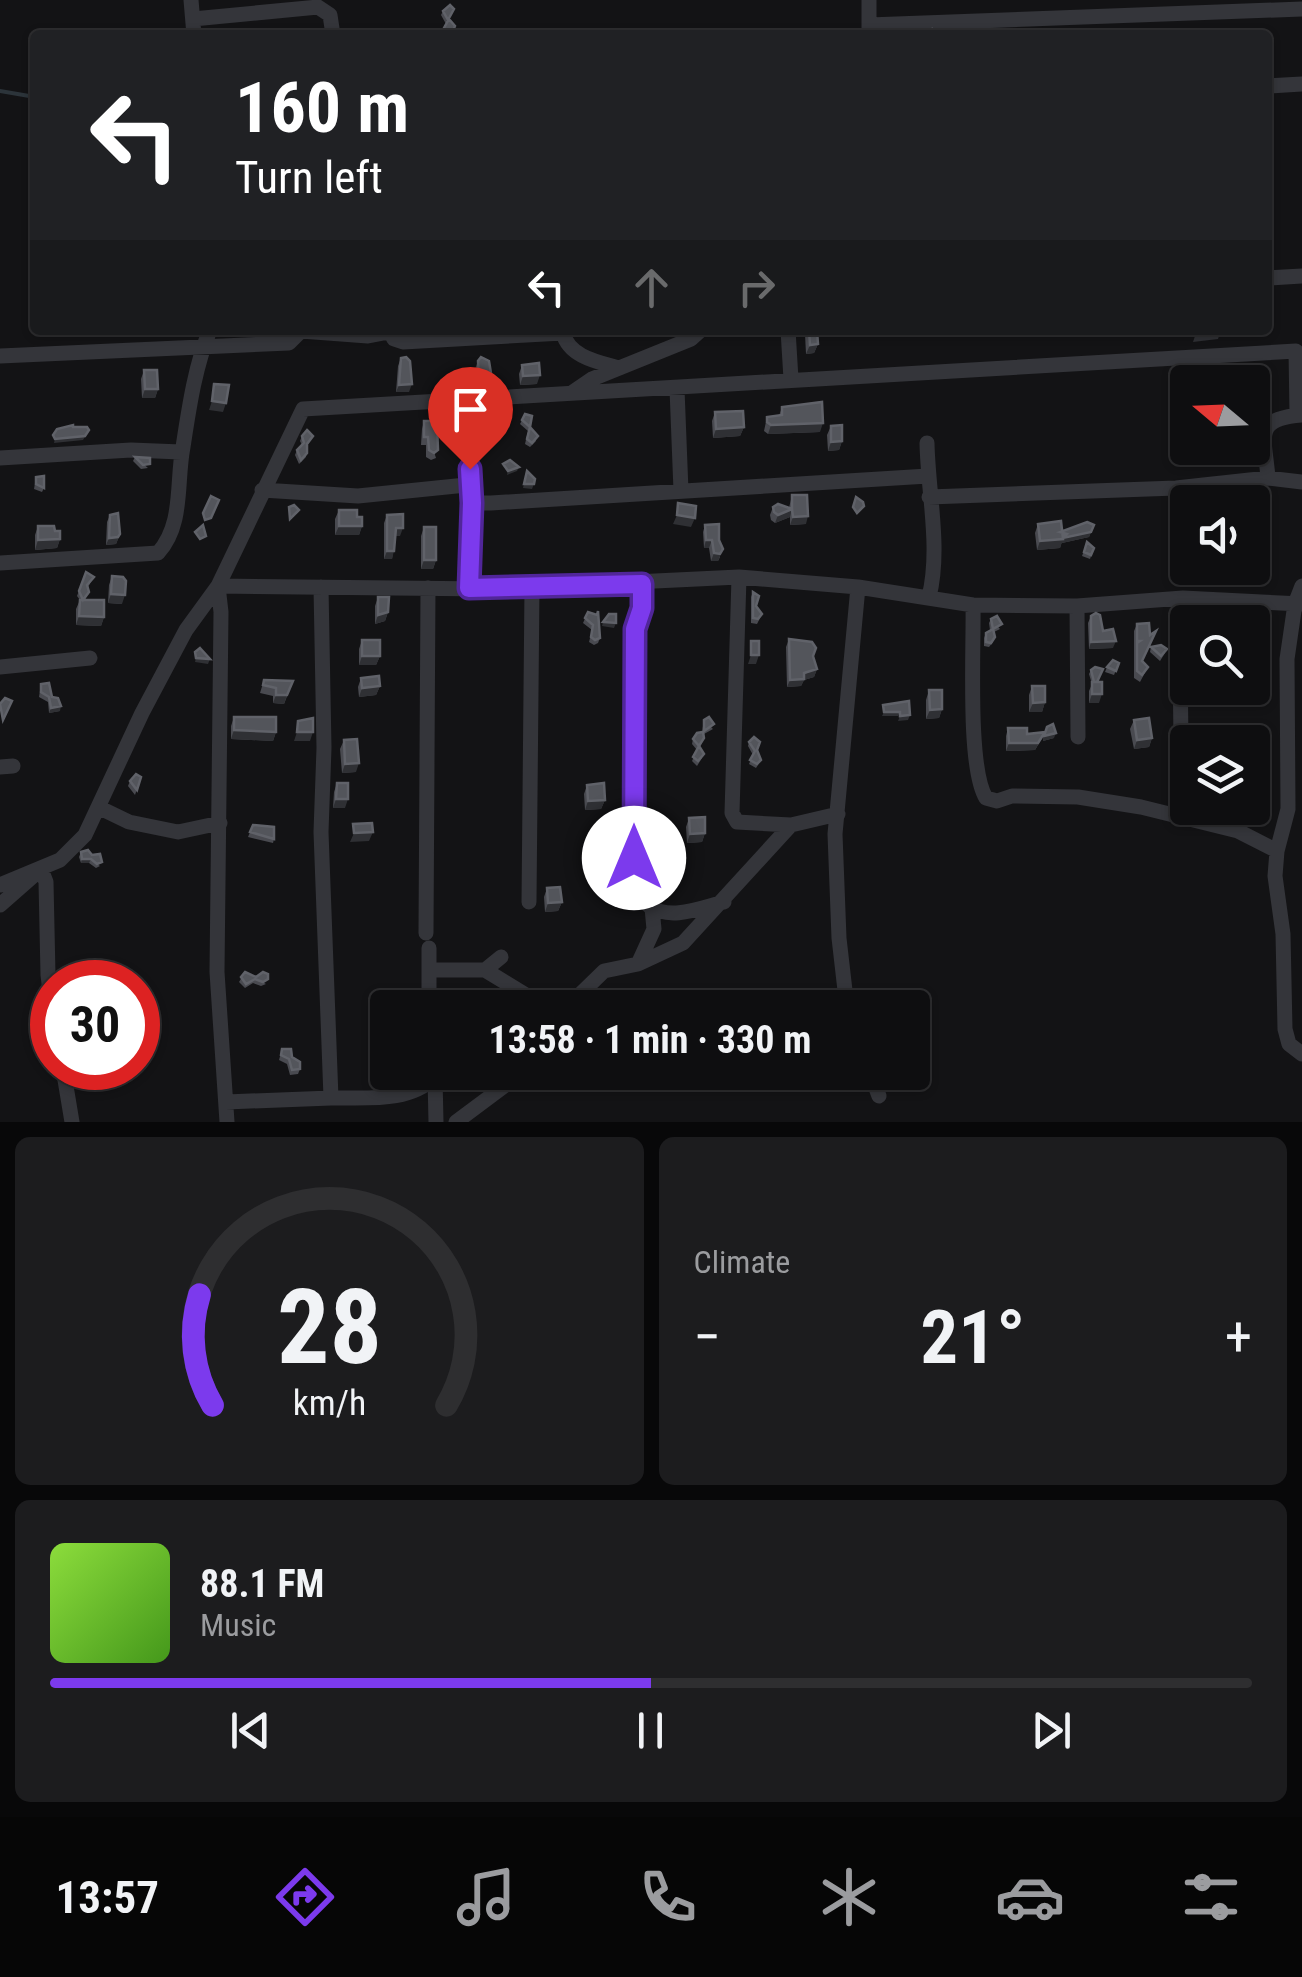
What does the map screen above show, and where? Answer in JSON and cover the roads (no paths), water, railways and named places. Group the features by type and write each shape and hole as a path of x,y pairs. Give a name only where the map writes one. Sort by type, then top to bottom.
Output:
{"street":[{"path":"191,0 194,27 318,7 330,15 332,30"},
{"path":"869,0 869,30 1302,9"},
{"path":"1272,86 1302,84"},
{"path":"1272,278 1302,276"},
{"path":"0,562 158,554 174,525 182,452 208,335"},
{"path":"0,356 289,343 298,335"},
{"path":"392,335 403,342 527,335"},
{"path":"564,335 566,344 577,353 620,368"},
{"path":"573,392 592,379 695,335"},
{"path":"788,335 791,380"},
{"path":"0,886 60,860 78,844 100,808 150,696 186,630 218,586 302,409 1299,351 1300,415 1275,417 1268,422 1268,478"},
{"path":"678,388 682,491"},
{"path":"466,401 472,503 469,588"},
{"path":"927,443 934,551 929,598"},
{"path":"0,458 131,450 182,452"},
{"path":"472,503 928,476"},
{"path":"929,496 1176,488 1268,478 1302,482"},
{"path":"262,490 358,496 466,485 472,503"},
{"path":"218,586 469,588 738,578 858,587 973,604 1077,606 1183,598 1298,604"},
{"path":"738,578 732,813 737,822 746,824 790,825 838,814"},
{"path":"642,584 642,608 635,629 634,858 641,898 652,908 675,914 724,902"},
{"path":"218,586 221,612 217,972 227,1122"},
{"path":"529,902 532,586"},
{"path":"1302,586 1287,658 1288,809 1277,850 1276,876 1284,953 1285,1029 1289,1044 1302,1054"},
{"path":"322,587 321,832 331,1098"},
{"path":"845,990 834,834 858,587"},
{"path":"428,588 429,990"},
{"path":"1181,725 1183,598"},
{"path":"973,604 975,752 978,786 986,798 996,801 1012,796 1078,797 1170,816"},
{"path":"1077,606 1078,737"},
{"path":"0,667 90,658"},
{"path":"100,808 130,822 178,832 220,823"},
{"path":"585,990 604,972 638,964 684,943 790,825"},
{"path":"1210,825 1238,831 1277,850"},
{"path":"0,904 41,869"},
{"path":"41,869 46,882 48,960"},
{"path":"638,964 654,929 652,908"},
{"path":"485,970 501,957"},
{"path":"429,970 485,970 518,990"},
{"path":"67,1090 72,1122"},
{"path":"226,1102 407,1094 422,1090"},
{"path":"435,1090 436,1122"},
{"path":"456,1122 500,1090"},
{"path":"877,1090 879,1096"}],"waterway":[{"path":"0,91 30,96"}]}
